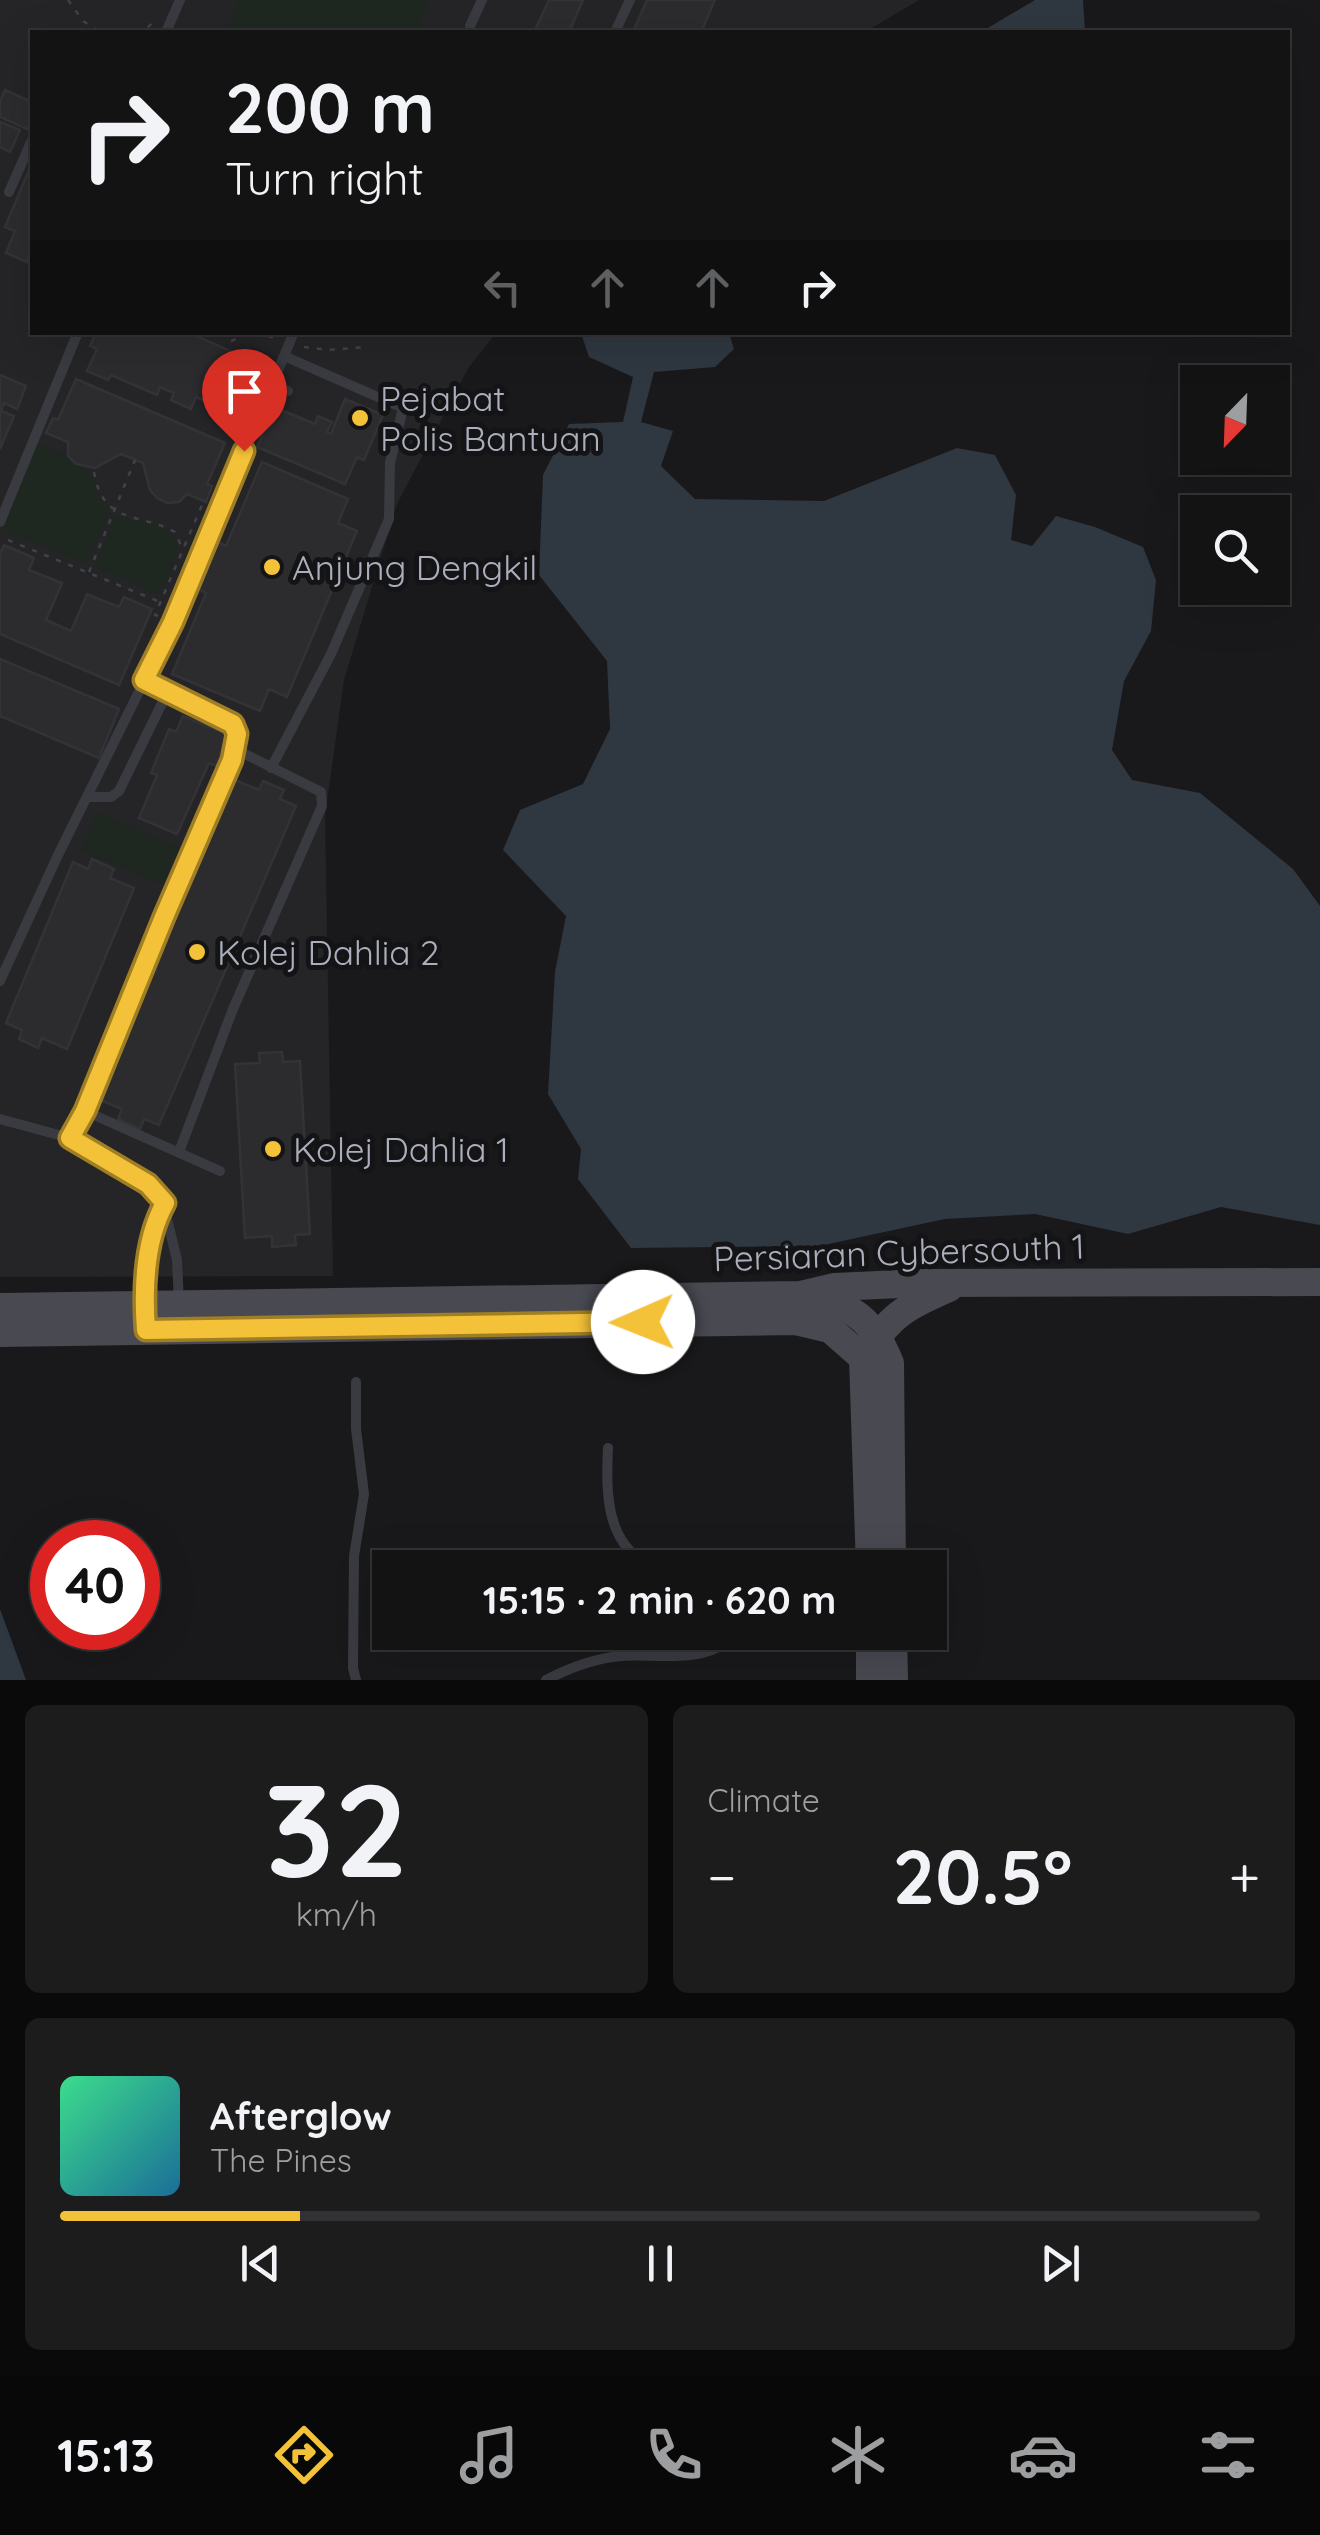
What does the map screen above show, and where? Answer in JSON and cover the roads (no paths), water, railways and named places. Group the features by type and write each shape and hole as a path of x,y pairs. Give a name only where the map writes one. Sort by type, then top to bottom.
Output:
{"street":[{"name":"Persiaran Cybersouth 1","path":"0,1333 145,1317 801,1295 835,1287 921,1283 1320,1282"},
{"path":"870,1346 900,1310 955,1285"},
{"path":"801,1295 836,1302 859,1315 870,1346 870,1550"},
{"name":"Persiaran Cybersouth 1","path":"0,1307 145,1317"},
{"name":"Persiaran Cybersouth 1","path":"180,1316 796,1321 830,1329 870,1346"},
{"path":"870,1346 890,1363 892,1550"},
{"path":"870,1650 870,1680"},
{"path":"893,1650 894,1680"}],"lane":[{"path":"167,30 180,0"},
{"path":"471,30 482,0"},
{"path":"616,30 630,0"},
{"path":"10,192 30,145"},
{"path":"0,522 74,335"},
{"path":"0,981 173,622 293,335"},
{"path":"284,356 340,387 403,408 414,408 422,401"},
{"path":"46,371 60,376"},
{"path":"272,384 288,391"},
{"path":"379,398 384,385"},
{"path":"270,768 332,654 388,519 390,463 403,408"},
{"path":"70,1138 85,1111 232,760 237,734 233,724 144,680"},
{"path":"88,797 112,797 119,791 168,691"},
{"path":"178,1152 233,1009 322,806 321,792 233,748"},
{"path":"85,1111 220,1171"},
{"path":"0,1118 70,1138 148,1184 165,1203 177,1260 180,1316"},
{"path":"145,1317 152,1239 165,1203"},
{"path":"356,1382 356,1430 364,1494 354,1556 352,1655 356,1680"},
{"path":"608,1448 607,1492 612,1522 631,1550"},
{"path":"546,1680 570,1668 620,1656 717,1650"}],"place":[{"name":"Pejabat Polis Bantuan","path":"360,418"},
{"name":"Anjung Dengkil","path":"272,567"},
{"name":"Kolej Dahlia 2","path":"197,952"},
{"name":"Kolej Dahlia 1","path":"273,1149"}]}
